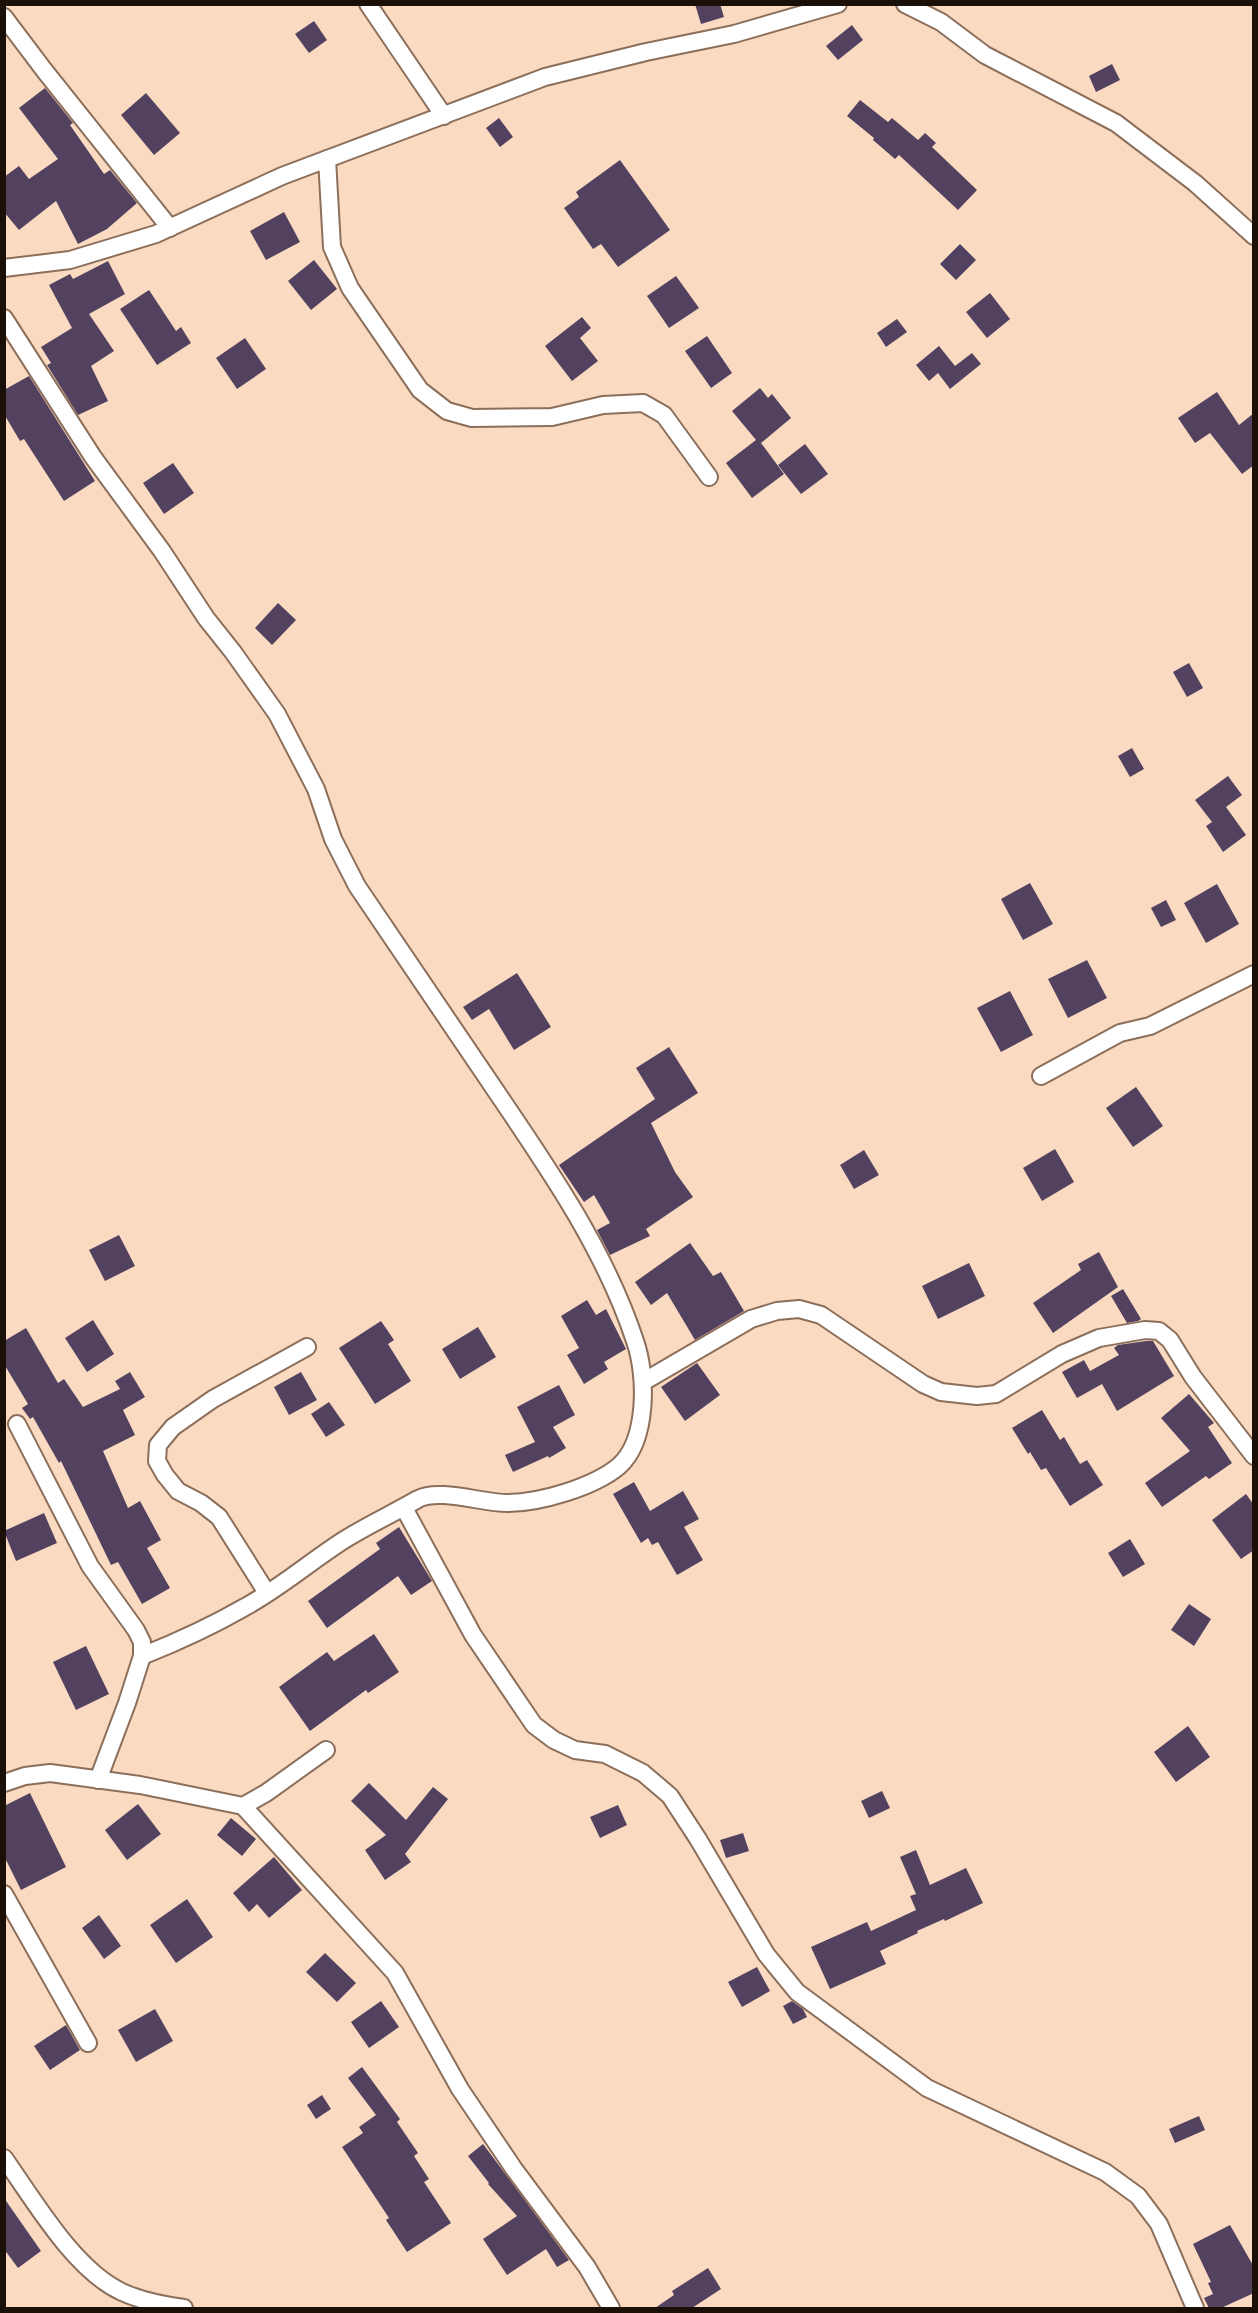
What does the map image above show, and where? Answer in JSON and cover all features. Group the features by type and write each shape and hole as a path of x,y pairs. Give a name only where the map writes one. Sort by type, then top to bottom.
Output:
{"street":[{"path":"368,4 444,116"},
{"path":"4,268 70,260 170,228 282,176 545,77 646,52 734,34 819,6 838,4"},
{"path":"905,4 941,22 985,55 1116,123 1195,183 1254,236"},
{"path":"4,18 170,228"},
{"path":"327,159 332,247 350,288 420,390 447,411 472,418 552,417 603,405 643,403 664,414 709,477"},
{"path":"4,318 93,457 162,550 206,618 277,714 316,789 333,839 357,886 551,1172 583,1227 636,1342 643,1382 638,1436 629,1455 618,1466 591,1484 534,1501 506,1503 439,1496 421,1497 346,1539 247,1607 142,1656"},
{"path":"1041,1076 1120,1033 1150,1026 1254,974"},
{"path":"643,1382 751,1319 777,1311 799,1309 821,1315 923,1384 941,1392 977,1396 996,1394 1062,1354 1100,1338 1145,1330 1160,1331 1170,1340 1193,1377 1254,1456"},
{"path":"267,1593 219,1517 201,1503 178,1491 165,1475 158,1461 158,1445 173,1427 213,1399 307,1347"},
{"path":"16,1424 90,1566 136,1630 142,1642 142,1656 98,1780"},
{"path":"405,1508 472,1635 534,1725 554,1740 575,1750 606,1754 643,1773 670,1796 766,1954 797,1992 927,2088 1105,2172 1138,2196 1159,2224 1195,2308"},
{"path":"243,1806 266,1793 326,1750"},
{"path":"4,1783 25,1776 50,1773 140,1785 243,1806 395,1973 460,2089 514,2169 587,2267 611,2308"},
{"path":"4,1894 88,2043"},
{"path":"4,2158 64,2242 98,2277 139,2303 184,2308"}],"building":[{"path":"695,4 720,4 724,17 701,24"},
{"path":"314,21 327,40 309,53 295,34"},
{"path":"852,25 863,40 838,60 826,46"},
{"path":"1112,64 1120,80 1096,92 1089,76"},
{"path":"45,88 73,123 70,125 104,174 110,170 137,203 107,229 78,244 56,201 19,230 4,212 4,177 19,166 29,179 58,159 19,108"},
{"path":"146,93 180,133 154,155 121,115"},
{"path":"860,100 888,122 892,118 918,140 925,133 936,143 932,147 977,190 958,210 899,155 895,159 847,116"},
{"path":"499,118 513,137 500,147 486,128"},
{"path":"620,160 670,230 618,267 601,244 593,249 564,208 579,197 576,192"},
{"path":"284,212 300,242 266,260 250,231"},
{"path":"960,244 976,260 956,280 940,264"},
{"path":"314,260 337,289 311,310 288,281"},
{"path":"108,261 125,294 89,314 114,351 91,366 108,401 78,415 47,365 51,363 41,347 72,328 49,285 70,274 73,279"},
{"path":"676,276 699,308 669,328 647,296"},
{"path":"149,290 176,331 181,327 191,343 157,365 120,309"},
{"path":"990,293 1010,319 987,338 966,312"},
{"path":"582,317 591,328 580,338 598,361 572,381 545,346"},
{"path":"897,319 907,332 886,347 877,333"},
{"path":"707,336 732,373 711,388 685,351"},
{"path":"245,338 266,369 237,389 216,358"},
{"path":"939,346 955,366 972,353 981,364 950,389 938,373 929,381 916,365"},
{"path":"29,376 95,481 64,501 24,439 20,441 4,414 4,390"},
{"path":"760,388 768,398 772,394 791,418 761,443 784,474 752,498 726,463 756,440 732,411"},
{"path":"1217,392 1239,425 1254,413 1254,465 1242,474 1210,433 1195,443 1178,418"},
{"path":"805,444 828,474 801,494 778,465"},
{"path":"173,463 194,493 164,514 143,483"},
{"path":"278,603 296,620 272,645 255,628"},
{"path":"1189,663 1203,688 1187,697 1173,672"},
{"path":"1132,748 1144,769 1130,777 1118,756"},
{"path":"1228,776 1242,795 1226,807 1246,835 1223,852 1206,826 1212,822 1195,800"},
{"path":"1030,883 1053,924 1023,940 1001,899"},
{"path":"1217,884 1239,924 1206,943 1184,903"},
{"path":"1166,900 1176,920 1161,927 1151,908"},
{"path":"1087,960 1107,998 1068,1018 1048,979"},
{"path":"517,973 551,1027 514,1050 489,1009 472,1020 463,1007"},
{"path":"1010,991 1033,1035 1001,1052 977,1008"},
{"path":"669,1047 698,1093 651,1123 675,1172 693,1197 646,1229 650,1236 610,1255 597,1230 610,1223 594,1195 584,1202 559,1165 655,1099 636,1068"},
{"path":"1136,1087 1163,1126 1133,1147 1106,1108"},
{"path":"1055,1149 1074,1182 1042,1201 1023,1168"},
{"path":"864,1150 879,1175 854,1189 840,1165"},
{"path":"119,1235 135,1266 105,1281 89,1250"},
{"path":"690,1243 713,1276 721,1272 744,1311 695,1340 667,1293 651,1305 635,1282"},
{"path":"1099,1252 1118,1287 1053,1333 1033,1303 1081,1270 1078,1264"},
{"path":"969,1263 985,1296 938,1319 922,1286"},
{"path":"1123,1289 1141,1319 1138,1321 1127,1323 1111,1296"},
{"path":"587,1300 596,1315 606,1309 626,1349 604,1362 608,1369 584,1384 567,1355 579,1348 561,1316"},
{"path":"93,1320 114,1354 87,1372 65,1338"},
{"path":"381,1321 394,1340 388,1344 411,1381 375,1404 339,1348"},
{"path":"478,1327 496,1357 460,1379 442,1349"},
{"path":"26,1328 58,1383 64,1379 83,1407 120,1389 115,1381 130,1372 145,1397 123,1410 135,1435 103,1451 128,1508 140,1501 161,1540 147,1548 170,1588 142,1604 118,1562 111,1565 61,1461 59,1463 33,1417 30,1419 22,1408 28,1404 4,1364 4,1341"},
{"path":"1153,1341 1174,1376 1117,1411 1102,1384 1077,1398 1062,1372 1084,1360 1090,1371 1119,1355 1114,1348 1118,1345"},
{"path":"697,1363 720,1395 685,1421 661,1387"},
{"path":"301,1372 317,1400 289,1415 274,1387"},
{"path":"559,1385 575,1415 553,1427 566,1448 549,1458 548,1456 513,1472 505,1455 535,1442 517,1407"},
{"path":"1189,1394 1214,1423 1208,1427 1232,1463 1209,1479 1206,1476 1162,1507 1145,1483 1190,1451 1161,1418"},
{"path":"329,1402 345,1425 326,1437 311,1414"},
{"path":"1042,1410 1060,1440 1064,1437 1080,1464 1087,1460 1103,1485 1070,1506 1046,1468 1041,1470 1012,1428"},
{"path":"634,1482 650,1511 683,1491 699,1519 684,1527 703,1560 677,1575 658,1542 652,1545 648,1538 641,1543 613,1494"},
{"path":"1246,1494 1254,1505 1254,1550 1241,1559 1212,1520"},
{"path":"44,1513 57,1543 16,1561 4,1531"},
{"path":"399,1527 432,1581 411,1595 398,1576 327,1628 308,1601 380,1549 376,1543"},
{"path":"1130,1539 1145,1564 1123,1577 1108,1553"},
{"path":"1189,1604 1211,1619 1194,1646 1171,1630"},
{"path":"374,1634 399,1672 368,1693 366,1690 310,1731 279,1687 327,1652 334,1661"},
{"path":"86,1646 109,1694 76,1710 53,1662"},
{"path":"1188,1726 1210,1757 1176,1782 1154,1752"},
{"path":"369,1783 406,1820 433,1787 448,1799 405,1854 411,1862 385,1880 365,1850 386,1835 351,1801"},
{"path":"882,1791 890,1808 869,1818 861,1801"},
{"path":"30,1793 66,1867 21,1890 4,1856 4,1806"},
{"path":"138,1804 161,1834 127,1860 105,1830"},
{"path":"618,1805 627,1825 600,1838 590,1817"},
{"path":"231,1818 256,1839 242,1856 217,1835"},
{"path":"743,1833 749,1851 726,1858 720,1840"},
{"path":"916,1850 930,1885 966,1868 983,1903 917,1931 918,1933 880,1951 886,1964 830,1989 811,1947 867,1922 871,1931 916,1910 910,1896 916,1894 900,1857"},
{"path":"274,1857 302,1890 269,1918 257,1904 249,1912 233,1893"},
{"path":"187,1899 213,1937 176,1963 150,1925"},
{"path":"99,1915 121,1946 104,1959 82,1928"},
{"path":"325,1953 356,1983 337,2002 306,1972"},
{"path":"757,1967 770,1991 742,2007 728,1982"},
{"path":"381,2001 399,2027 369,2048 351,2022"},
{"path":"792,2001 803,2009 807,2017 793,2024 783,2006"},
{"path":"155,2009 173,2041 136,2062 118,2030"},
{"path":"66,2025 80,2050 50,2070 34,2046"},
{"path":"362,2067 400,2119 397,2122 418,2153 414,2156 429,2179 424,2182 451,2223 407,2252 386,2220 389,2218 342,2147 363,2133 359,2127 376,2115 348,2078"},
{"path":"322,2095 331,2109 316,2119 307,2105"},
{"path":"1199,2116 1205,2130 1175,2143 1169,2129"},
{"path":"483,2144 569,2260 557,2267 546,2249 507,2275 483,2239 517,2216 488,2184 468,2156"},
{"path":"4,2198 41,2251 18,2268 4,2249"},
{"path":"1230,2225 1254,2267 1254,2293 1221,2308 1209,2308 1204,2298 1213,2294 1208,2283 1211,2282 1193,2244"},
{"path":"708,2268 721,2289 692,2308 655,2308 674,2295 672,2291"}]}
